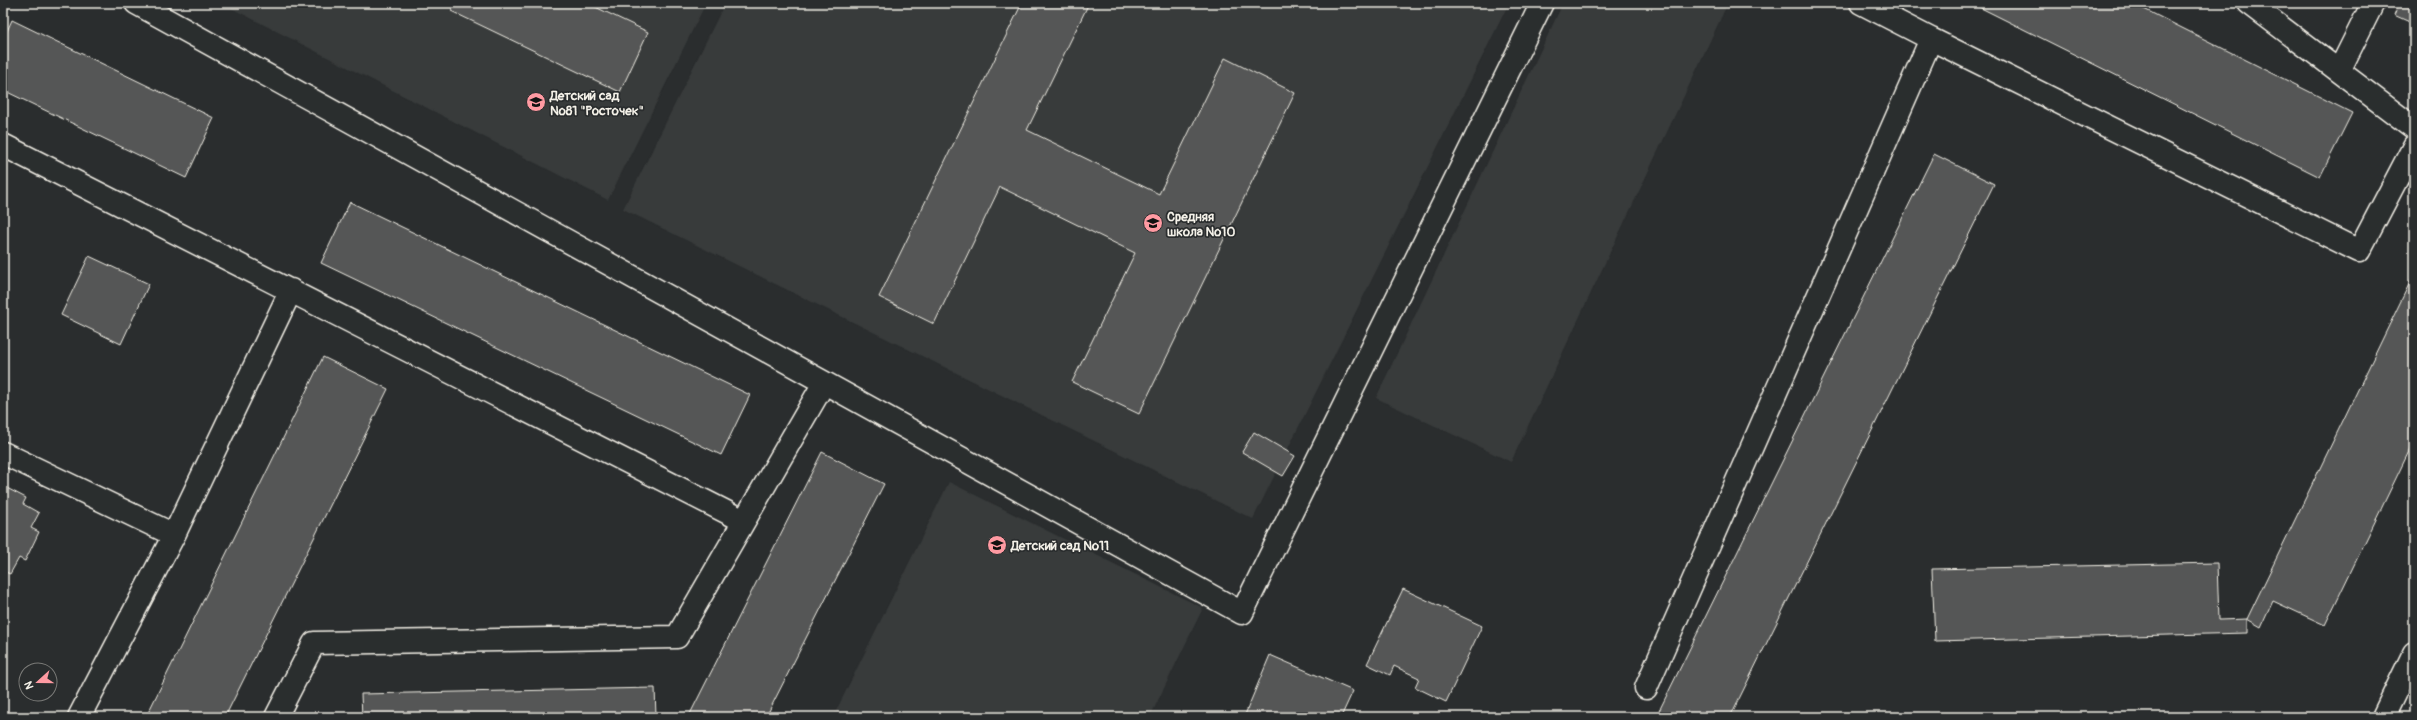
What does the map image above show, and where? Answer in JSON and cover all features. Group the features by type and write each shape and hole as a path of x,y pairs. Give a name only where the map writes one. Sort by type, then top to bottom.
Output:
{"street":[{"path":"136,3 1242,613 1542,3"},
{"path":"1861,3 2359,251 2414,146"},
{"path":"2249,3 2414,128"},
{"path":"2339,71 2373,3"},
{"path":"1646,688 1931,39"},
{"path":"3,145 744,521"},
{"path":"79,717 174,535 290,290"},
{"path":"276,717 314,643 677,637 824,383"},
{"path":"3,453 174,535"},
{"path":"2383,717 2414,654"}],"shaded area":[{"name":"Детский сад №81 \"Росточек\"","path":"221,3 706,3 608,200"},
{"path":"725,3 1509,3 1253,519 623,209"},
{"path":"1563,3 1728,3 1511,462 1376,398"},
{"name":"Детский сад №11","path":"949,482 1203,608 1150,717 833,717"}],"building":[{"path":"454,3 587,3 648,32 620,92 451,11"},
{"name":"Средняя школа №10","path":"1022,3 1089,3 1027,130 1159,194 1225,58 1295,93 1139,414 1072,382 1135,253 1000,187 934,324 879,297"},
{"path":"1971,3 2132,3 2352,113 2320,177"},
{"path":"2399,3 2414,3 2414,24 2394,15"},
{"path":"12,20 214,118 186,178 3,90 3,40"},
{"path":"1934,154 1994,184 1730,717 1662,717 1657,715"},
{"path":"350,202 750,395 721,455 321,263"},
{"path":"89,256 149,284 121,344 61,315"},
{"path":"2414,274 2414,441 2325,625 2273,601 2261,627 2247,619"},
{"path":"323,357 388,389 225,717 146,717"},
{"path":"1254,432 1295,456 1283,476 1242,452"},
{"path":"822,452 884,484 766,717 689,716"},
{"path":"3,486 26,498 23,504 39,513 31,528 39,532 25,561 19,558 10,574 3,571"},
{"path":"2217,563 2219,620 2247,619 2247,633 1935,641 1932,569"},
{"path":"1403,589 1482,626 1446,702 1415,687 1419,678 1394,666 1390,675 1367,664"},
{"path":"1270,655 1353,691 1341,717 1244,717"},
{"path":"655,688 656,717 362,717 361,694"}],"place":[{"name":"Детский сад №81 \"Росточек\"","path":"536,102"},
{"name":"Средняя школа №10","path":"1153,223"},
{"name":"Детский сад №11","path":"997,545"}]}
